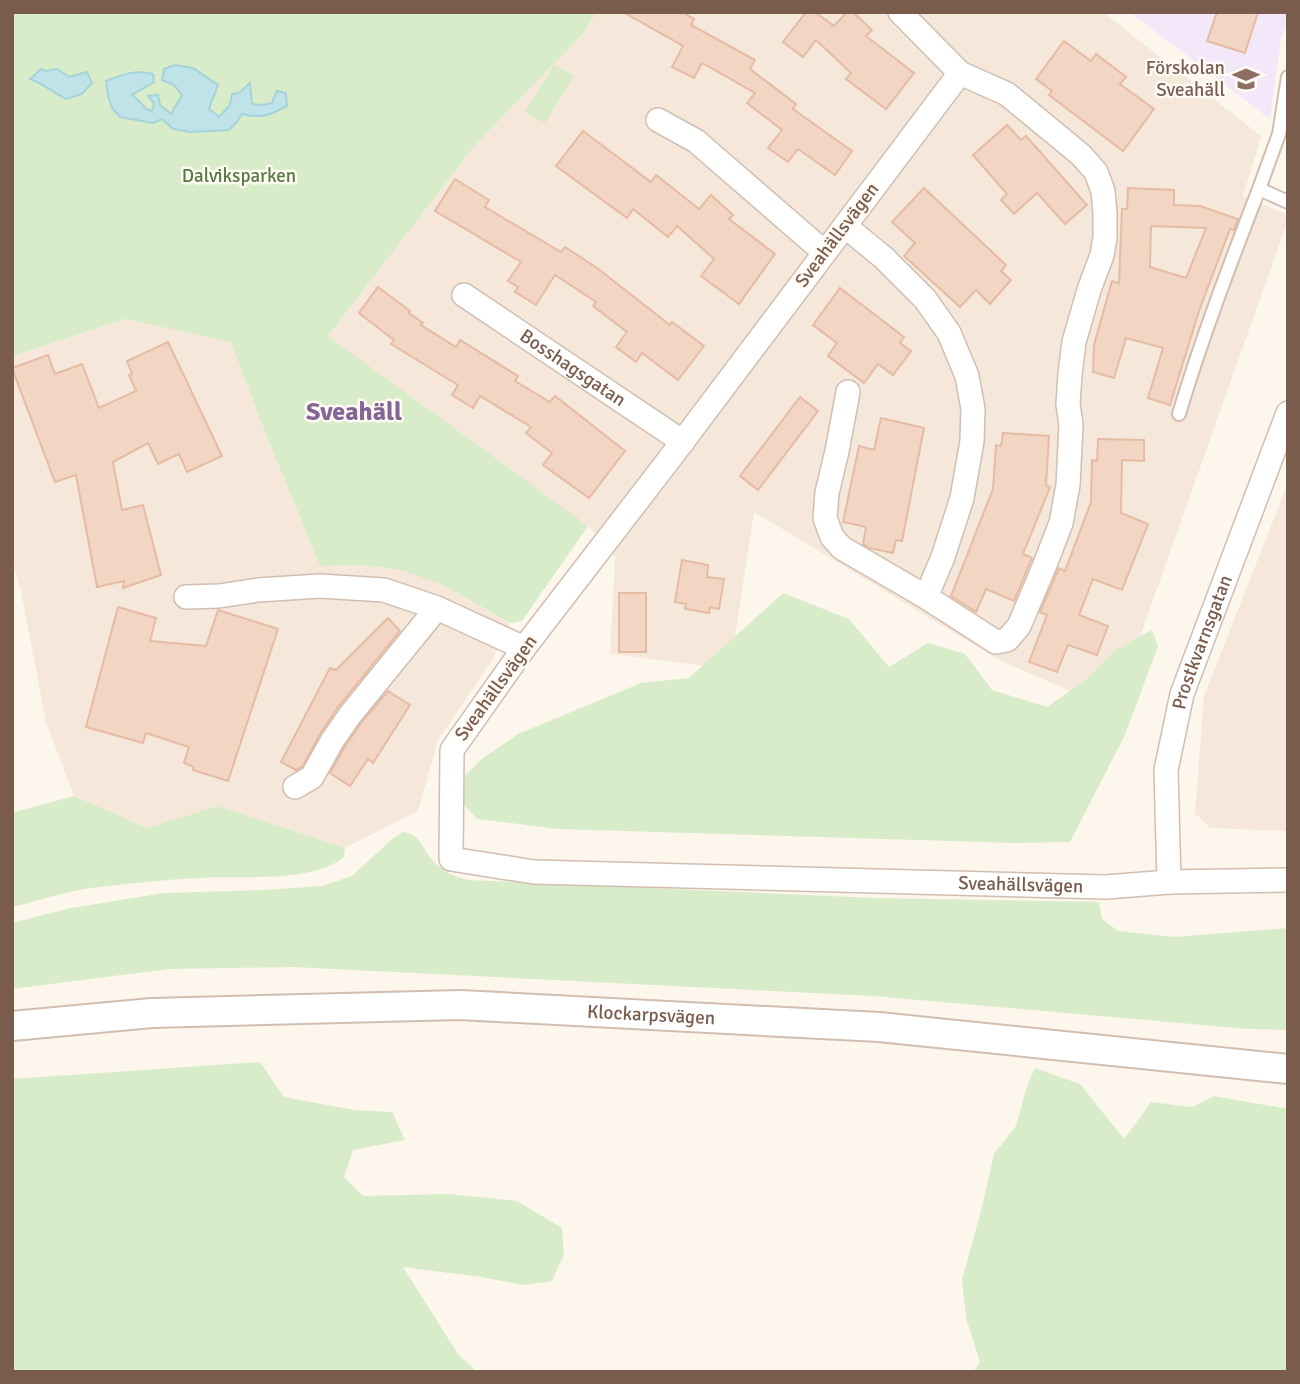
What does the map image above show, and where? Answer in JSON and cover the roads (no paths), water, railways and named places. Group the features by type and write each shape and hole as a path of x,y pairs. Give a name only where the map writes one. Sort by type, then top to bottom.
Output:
{"street":[{"path":"848,392 827,493 825,518 832,537 842,548 996,642 1007,640 1019,626 1060,523 1068,485 1071,425 1068,404 1074,342 1102,255 1105,239 1103,191 1096,172 1080,155 1007,94 960,73 901,12"},
{"name":"Sveahällsvägen","path":"960,73 683,442 524,648 452,750 451,859 534,872 1106,887 1169,882 1288,880"},
{"path":"658,120 696,141 824,252"},
{"path":"845,226 884,258 925,299 949,333 967,376 973,409 972,441 962,498 943,557 926,597"},
{"name":"Bosshagsgatan","path":"464,295 683,442"},
{"name":"Prostkvarnsgatan","path":"1169,882 1166,770 1182,694 1288,413"},
{"path":"186,597 320,586 384,590 437,608 524,648"},
{"path":"295,788 312,777 349,715 437,608"},
{"name":"Klockarpsvägen","path":"12,1026 152,1013 460,1005 879,1027 1288,1069"}],"lane":[{"path":"1180,414 1220,287 1279,134 1288,77"},
{"path":"1259,189 1288,202"}],"water":[{"path":"175,65 193,68 218,85 209,109 219,117 230,105 232,94 239,93 250,83 252,104 272,103 277,91 286,93 287,106 265,115 242,114 229,130 190,132 173,129 162,119 153,123 120,117 112,108 106,81 141,72 153,74 154,82 132,95 146,109 152,111 154,103 148,96 158,95 160,105 171,114 182,95 174,85 162,80 164,69"},
{"path":"41,69 57,69 69,77 87,72 92,83 82,94 66,99 30,79"}],"place":[{"name":"Förskolan Sveahäll","path":"1246,79"}],"district":[{"name":"Sveahäll","path":"354,412"}],"park label":[{"name":"Dalviksparken","path":"239,176"}]}
